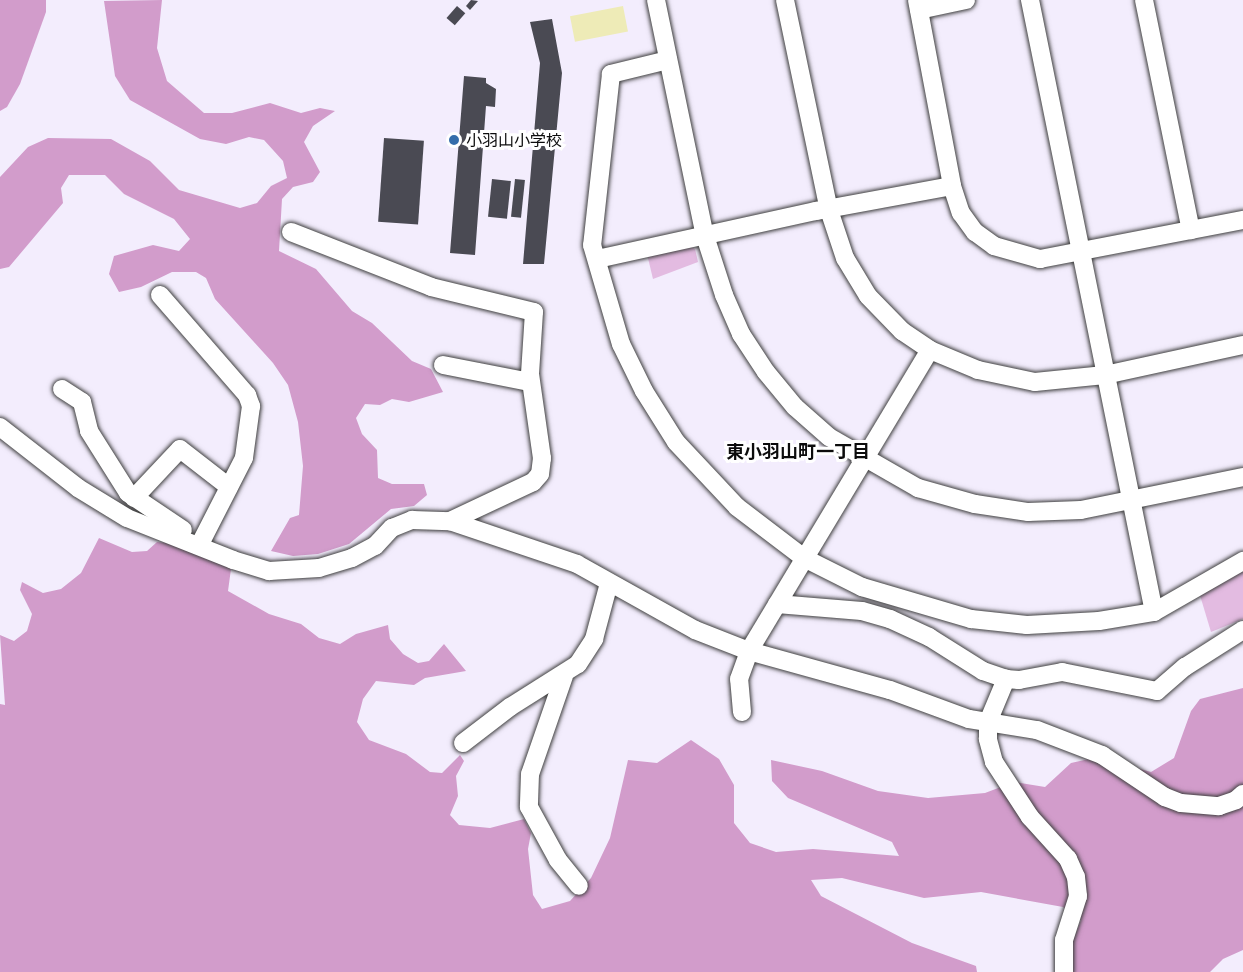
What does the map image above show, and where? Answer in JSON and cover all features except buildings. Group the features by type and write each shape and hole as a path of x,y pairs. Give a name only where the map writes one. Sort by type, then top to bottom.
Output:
{"street":[{"path":"656,0 705,236 724,295 741,334 766,372 795,407 864,461 918,488 975,504 1028,512 1081,510 1243,477"},
{"path":"785,0 829,210 846,258 868,296 902,331 930,350 978,370 1035,382 1105,375 1243,345"},
{"path":"966,0 918,5 952,186 961,213 975,232 994,246 1040,259 1082,254 1243,219"},
{"path":"1030,0 1154,612"},
{"path":"1143,0 1191,230"},
{"path":"668,60 611,74 592,245 621,344 676,442 737,507 804,558 862,587 971,619 1027,625 1099,621 1154,612 1243,561"},
{"path":"597,259 952,186"},
{"path":"291,232 431,287 534,312 530,381 542,458 540,474 533,482 450,520"},
{"path":"160,295 247,395 252,419 244,458 201,544"},
{"path":"742,712 739,679 749,651 930,350"},
{"path":"443,365 530,381"},
{"path":"62,389 82,402 94,440 134,498 201,544"},
{"path":"0,427 78,488 127,518 201,544 233,560 291,572 352,558 375,546 392,528 412,520 450,520 577,564 695,630 749,651 988,722 1037,730 1102,755 1165,797 1181,803 1219,806 1236,800 1243,794"},
{"path":"134,498 180,448 229,487"},
{"path":"464,743 510,707 564,675 586,655 594,639 609,583"},
{"path":"777,604 862,610 890,619 929,637 983,671 1006,679 1019,680 1062,672 1157,691 1185,667 1243,630"},
{"path":"564,675 531,774 529,807 558,860 579,886"},
{"path":"1006,679 988,722 988,739 994,762 1030,817 1068,859 1076,877 1078,896 1064,940 1064,972"}],"shaded area":[{"path":"0,0 46,0 46,12 20,84 7,107 0,111"},
{"path":"162,0 157,48 167,81 204,113 232,113 270,103 301,113 320,108 335,111 313,126 304,142 320,172 313,182 293,187 282,199 279,251 316,269 352,311 372,323 412,361 431,369 443,392 409,402 392,399 380,405 365,404 356,418 362,434 377,450 378,478 392,484 424,484 427,495 414,506 391,509 349,544 318,554 293,556 271,551 290,518 299,515 303,466 298,422 288,385 273,363 215,299 206,278 196,272 172,272 141,287 119,292 109,274 114,256 153,245 179,251 190,239 174,219 124,194 105,175 69,175 61,188 63,203 9,267 0,269 0,177 28,147 48,138 111,139 150,161 179,190 240,208 257,203 271,186 287,178 283,161 264,140 249,137 226,144 200,139 130,100 115,76 104,1"},
{"path":"623,6 628,32 575,42 570,16"},
{"path":"686,244 695,249 698,262 653,279 647,254"},
{"path":"99,538 132,552 147,551 157,542 176,544 204,555 231,569 228,591 269,614 301,624 319,638 340,644 356,634 388,625 390,639 403,654 418,663 429,661 444,644 466,671 425,678 414,685 376,681 363,699 357,722 369,740 406,754 430,772 442,773 460,755 464,761 456,776 458,796 450,815 459,825 490,828 524,819 531,833 528,849 533,895 542,909 570,901 591,878 610,838 628,760 657,763 691,740 719,759 734,785 734,823 750,843 776,852 813,849 899,856 892,842 788,798 772,781 771,760 822,771 878,791 928,798 985,793 1014,782 1045,787 1071,763 1098,757 1151,772 1174,758 1191,711 1200,699 1243,688 1243,950 1223,959 1210,972 1070,972 1069,950 1081,920 1063,907 981,892 924,898 842,878 811,880 821,896 912,943 976,966 977,972 0,972 0,704 5,705 0,635 14,641 27,631 32,614 20,590 22,582 43,593 61,589 81,573"},
{"path":"1243,567 1243,619 1211,632 1199,592"}],"place":[{"name":"小羽山小学校","path":"454,140"}],"district":[{"name":"東小羽山町一丁目","path":"798,452"}]}
